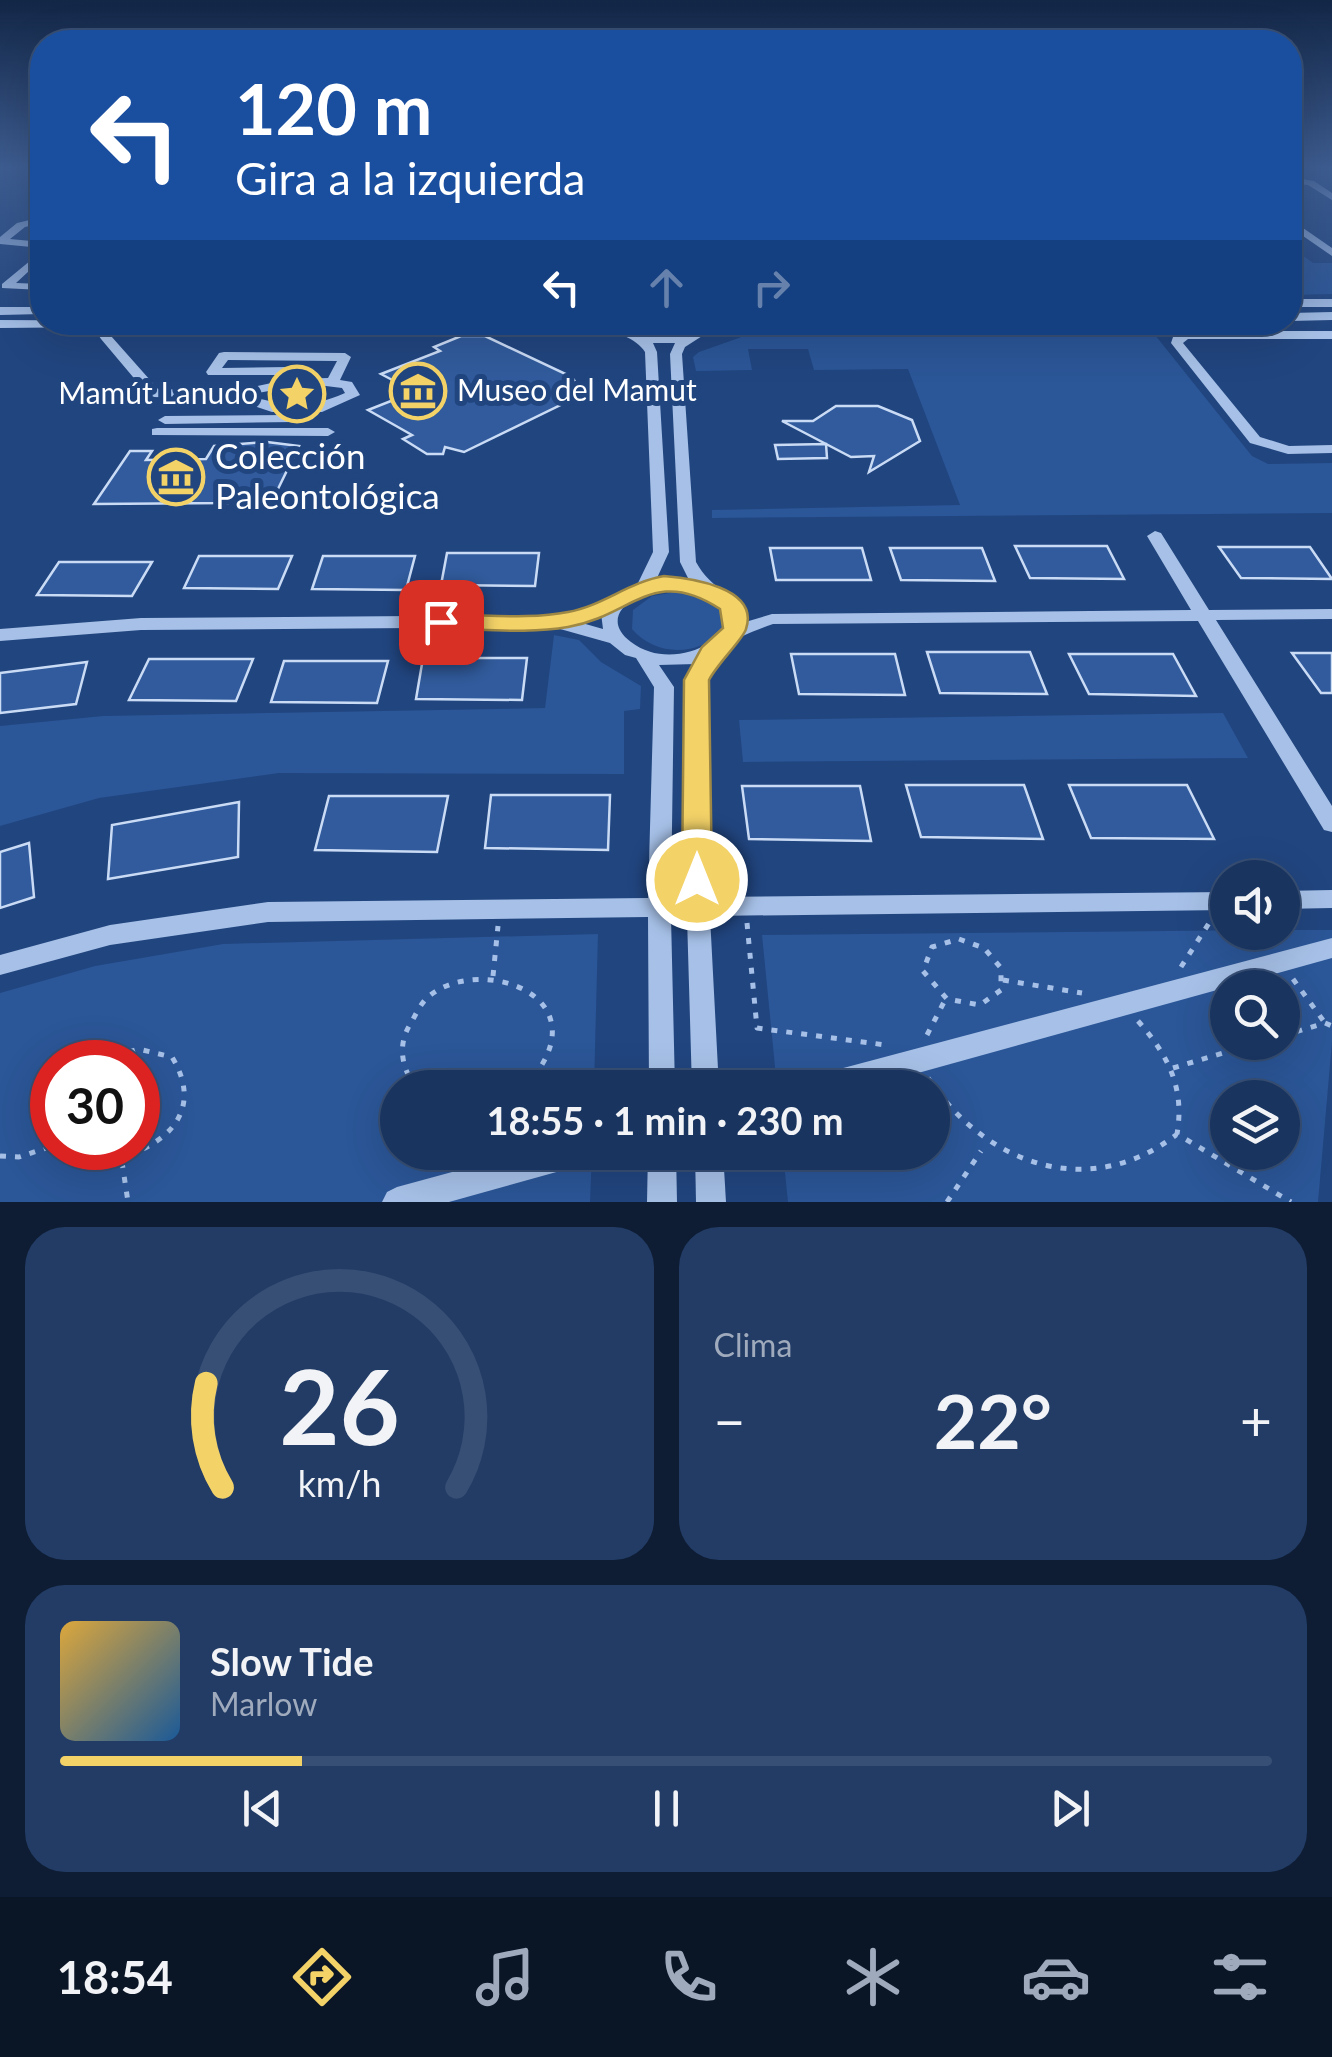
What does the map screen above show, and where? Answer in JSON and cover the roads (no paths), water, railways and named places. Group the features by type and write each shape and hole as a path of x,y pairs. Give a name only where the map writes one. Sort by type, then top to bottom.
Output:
{"street":[{"path":"30,222 21,224 1,241 30,244"},
{"path":"1302,231 1332,252"},
{"path":"30,265 6,286 30,287"},
{"path":"1302,303 1332,303"},
{"path":"0,311 30,310"},
{"path":"1302,317 1332,316"},
{"path":"0,324 30,324"},
{"path":"1302,334 1332,335"},
{"path":"106,335 148,390 182,396 234,395 286,376 294,356"},
{"path":"629,335 648,344 651,352 662,552 645,586"},
{"path":"633,335 665,340 686,335"},
{"path":"698,335 680,345 676,354 679,467 688,562 701,586"},
{"path":"1203,335 1178,337 1177,343 1255,440 1288,450 1332,450"},
{"path":"234,395 272,408 331,406 354,395 347,384 213,372 224,356 345,357 333,382"},
{"path":"145,449 182,396"},
{"path":"246,420 254,404"},
{"path":"161,426 325,419 331,406"},
{"path":"161,426 328,432"},
{"path":"1155,536 1332,824"},
{"path":"0,635 141,624 554,621 585,616 645,586 682,582 701,586 730,605 772,618 1332,614"},
{"path":"615,638 610,613 617,602"},
{"path":"730,605 736,618 734,631"},
{"path":"705,1070 698,907 697,680 711,652 734,631 772,618"},
{"path":"554,621 615,638 644,656 678,660 711,652"},
{"path":"644,656 664,687 659,907 662,1070"},
{"path":"1300,900 1332,899"},
{"path":"0,966 110,935 216,917 320,910 1210,901"},
{"path":"872,1070 920,1054 1121,1006 1332,948"},
{"path":"397,1202 513,1170"},
{"path":"662,1170 662,1202"},
{"path":"709,1170 710,1202"}],"place":[{"name":"Museo del Mamut","path":"418,391"},
{"name":"Mamút Lanudo","path":"297,394"},
{"name":"Colección Paleontológica","path":"176,477"}]}
